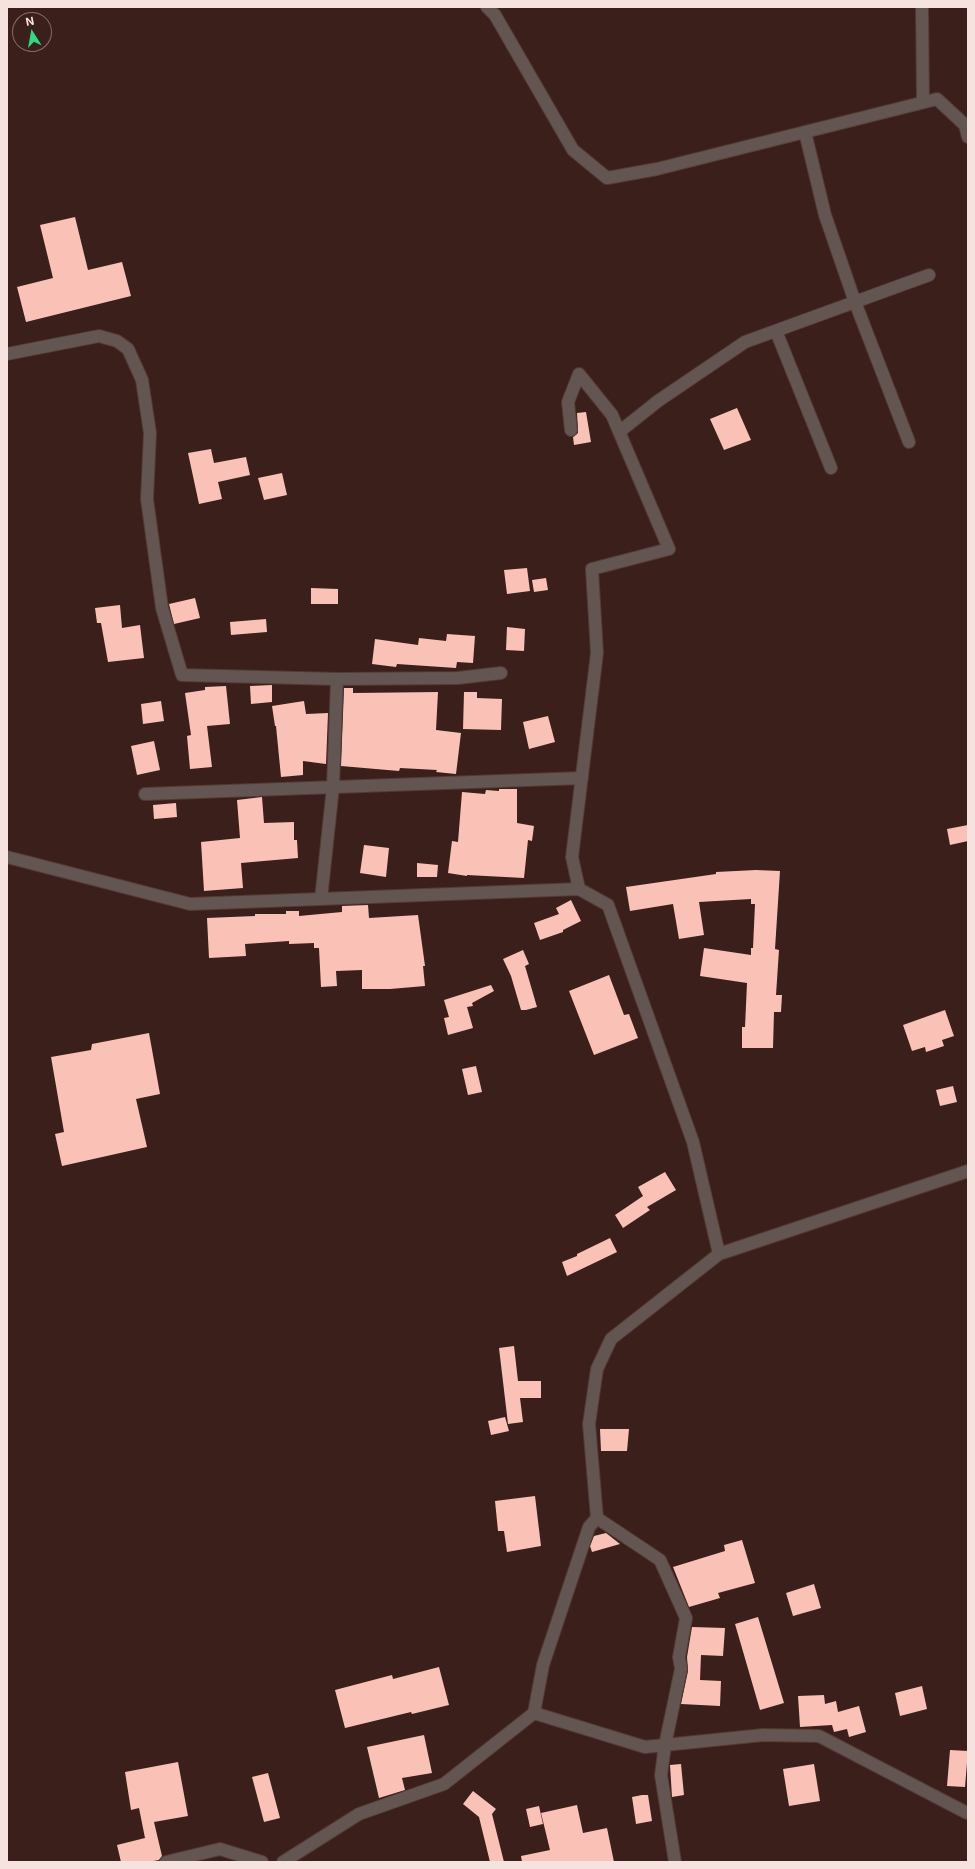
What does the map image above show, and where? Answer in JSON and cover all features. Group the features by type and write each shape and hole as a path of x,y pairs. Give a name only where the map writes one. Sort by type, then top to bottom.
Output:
{"street":[{"path":"487,7 495,14 573,150 607,178 657,169 937,99 964,125 968,137"},
{"path":"922,7 923,102"},
{"path":"805,132 825,215 855,302 909,442"},
{"path":"619,432 658,401 745,342 929,276"},
{"path":"776,331 830,468"},
{"path":"7,354 99,336 117,341 128,349 142,380 150,433 147,499 162,608 182,675 337,679 458,678 501,673"},
{"path":"570,430 568,402 579,374 612,415 669,549 592,569 597,653 572,857 579,890"},
{"path":"321,899 333,787 337,679"},
{"path":"145,794 582,778"},
{"path":"7,856 190,904 579,890 608,904 693,1142 719,1254"},
{"path":"284,1862 359,1814 444,1784 534,1713 543,1665 589,1527 597,1518 589,1424 597,1369 611,1339 719,1254 968,1171"},
{"path":"597,1518 660,1560 686,1618 679,1658 681,1669 665,1745 661,1775 675,1862"},
{"path":"534,1713 645,1747 763,1735 819,1736 967,1813"},
{"path":"166,1862 220,1849 262,1862"}],"building":[{"path":"75,217 88,270 122,262 131,296 26,322 17,287 53,278 40,225"},
{"path":"737,408 751,440 724,450 710,419"},
{"path":"586,412 591,442 574,445 573,437 578,433 577,413"},
{"path":"211,449 214,463 246,457 250,475 218,482 222,499 199,504 188,453"},
{"path":"282,473 287,495 264,500 258,478"},
{"path":"527,568 530,591 507,594 504,570"},
{"path":"546,578 548,590 534,592 532,580"},
{"path":"311,588 338,589 338,604 311,604"},
{"path":"195,598 200,618 174,624 169,604"},
{"path":"120,605 122,628 140,625 144,658 108,662 101,623 97,623 95,608"},
{"path":"266,619 267,632 231,635 230,622"},
{"path":"507,627 525,629 524,651 506,650"},
{"path":"447,634 475,636 473,663 457,662 456,668 397,664 396,667 372,664 375,639 418,645 419,638 446,641"},
{"path":"272,685 272,702 251,704 250,686"},
{"path":"226,686 230,724 207,726 212,767 190,769 187,736 191,735 185,693 205,690 205,687"},
{"path":"344,688 353,688 353,693 438,692 436,730 461,733 456,774 436,772 437,770 400,768 399,771 341,766"},
{"path":"464,692 477,692 477,698 502,699 501,730 463,729"},
{"path":"161,701 164,721 143,724 141,704"},
{"path":"304,701 306,714 328,713 326,764 303,761 303,775 281,777 276,726 272,706"},
{"path":"548,716 555,742 529,749 523,722"},
{"path":"154,741 160,770 137,775 131,746"},
{"path":"499,789 517,789 517,823 534,826 532,841 528,840 524,878 467,876 448,873 452,841 458,842 462,792 485,794 486,790 499,791"},
{"path":"262,797 264,823 294,822 294,840 297,840 298,858 241,863 243,888 204,891 201,842 240,838 237,800"},
{"path":"176,803 177,817 154,819 153,805"},
{"path":"968,825 968,841 950,845 947,829"},
{"path":"364,845 389,848 386,877 360,873"},
{"path":"417,863 438,865 437,877 417,877"},
{"path":"756,870 780,871 775,949 779,950 776,995 782,995 781,1012 774,1012 773,1048 742,1048 742,1027 745,1027 747,983 700,976 704,948 751,955 751,948 753,948 755,904 751,904 751,899 699,902 704,935 679,939 673,904 630,911 626,887 716,874 716,872"},
{"path":"571,900 581,921 563,930 563,932 540,940 534,923 559,914 556,908"},
{"path":"368,905 369,918 418,915 425,966 423,966 425,986 390,989 362,989 362,970 336,971 337,986 321,987 319,948 314,948 314,943 289,944 289,941 245,944 246,956 209,958 207,918 255,916 255,914 286,914 286,911 299,911 299,916 342,912 342,906"},
{"path":"523,950 529,964 525,966 537,1007 526,1010 521,1010 511,976 503,959"},
{"path":"609,975 624,1015 629,1014 638,1038 594,1055 569,991"},
{"path":"491,985 494,991 472,1003 473,1006 467,1007 473,1028 448,1035 444,1018 449,1017 444,1000"},
{"path":"945,1010 954,1036 942,1040 944,1046 926,1052 925,1047 912,1051 903,1025"},
{"path":"149,1033 160,1094 136,1099 147,1147 62,1166 55,1134 64,1132 51,1057 91,1050 92,1044"},
{"path":"476,1066 482,1092 468,1095 462,1069"},
{"path":"953,1086 957,1102 940,1106 936,1090"},
{"path":"665,1172 676,1190 647,1207 650,1210 623,1228 615,1215 643,1196 638,1187"},
{"path":"610,1238 617,1252 567,1276 562,1262 577,1256 577,1254"},
{"path":"514,1346 518,1381 541,1381 541,1398 520,1398 523,1422 508,1424 499,1348"},
{"path":"505,1417 509,1431 491,1435 488,1421"},
{"path":"600,1429 629,1429 627,1451 601,1451"},
{"path":"535,1496 541,1546 507,1552 504,1531 498,1531 495,1501"},
{"path":"606,1533 620,1544 592,1552 590,1546 594,1536"},
{"path":"742,1540 755,1583 718,1593 720,1598 689,1607 673,1567 725,1551 724,1545"},
{"path":"814,1584 821,1608 793,1616 786,1593"},
{"path":"758,1617 784,1703 760,1710 735,1624"},
{"path":"692,1627 725,1628 723,1656 701,1655 700,1680 721,1681 720,1706 681,1704 688,1671 687,1657"},
{"path":"439,1667 449,1705 412,1714 411,1712 345,1728 335,1690 392,1675 393,1679"},
{"path":"922,1686 927,1709 900,1716 895,1693"},
{"path":"824,1695 825,1704 836,1701 838,1712 859,1706 866,1732 849,1737 847,1729 834,1732 832,1725 800,1727 798,1696"},
{"path":"424,1735 432,1773 402,1778 405,1790 379,1798 367,1747"},
{"path":"950,1750 968,1751 965,1787 947,1786"},
{"path":"178,1762 188,1816 154,1822 162,1856 159,1860 148,1862 121,1862 117,1845 145,1838 139,1808 131,1810 125,1772"},
{"path":"681,1764 684,1795 672,1797 670,1765"},
{"path":"814,1764 820,1801 789,1806 783,1769"},
{"path":"268,1773 280,1818 264,1822 252,1777"},
{"path":"473,1791 496,1809 492,1814 504,1862 490,1862 479,1817 463,1804"},
{"path":"648,1795 652,1821 636,1824 632,1797"},
{"path":"577,1805 583,1833 607,1828 614,1862 522,1862 521,1856 550,1850 541,1813"},
{"path":"539,1806 543,1824 530,1827 526,1809"}]}
